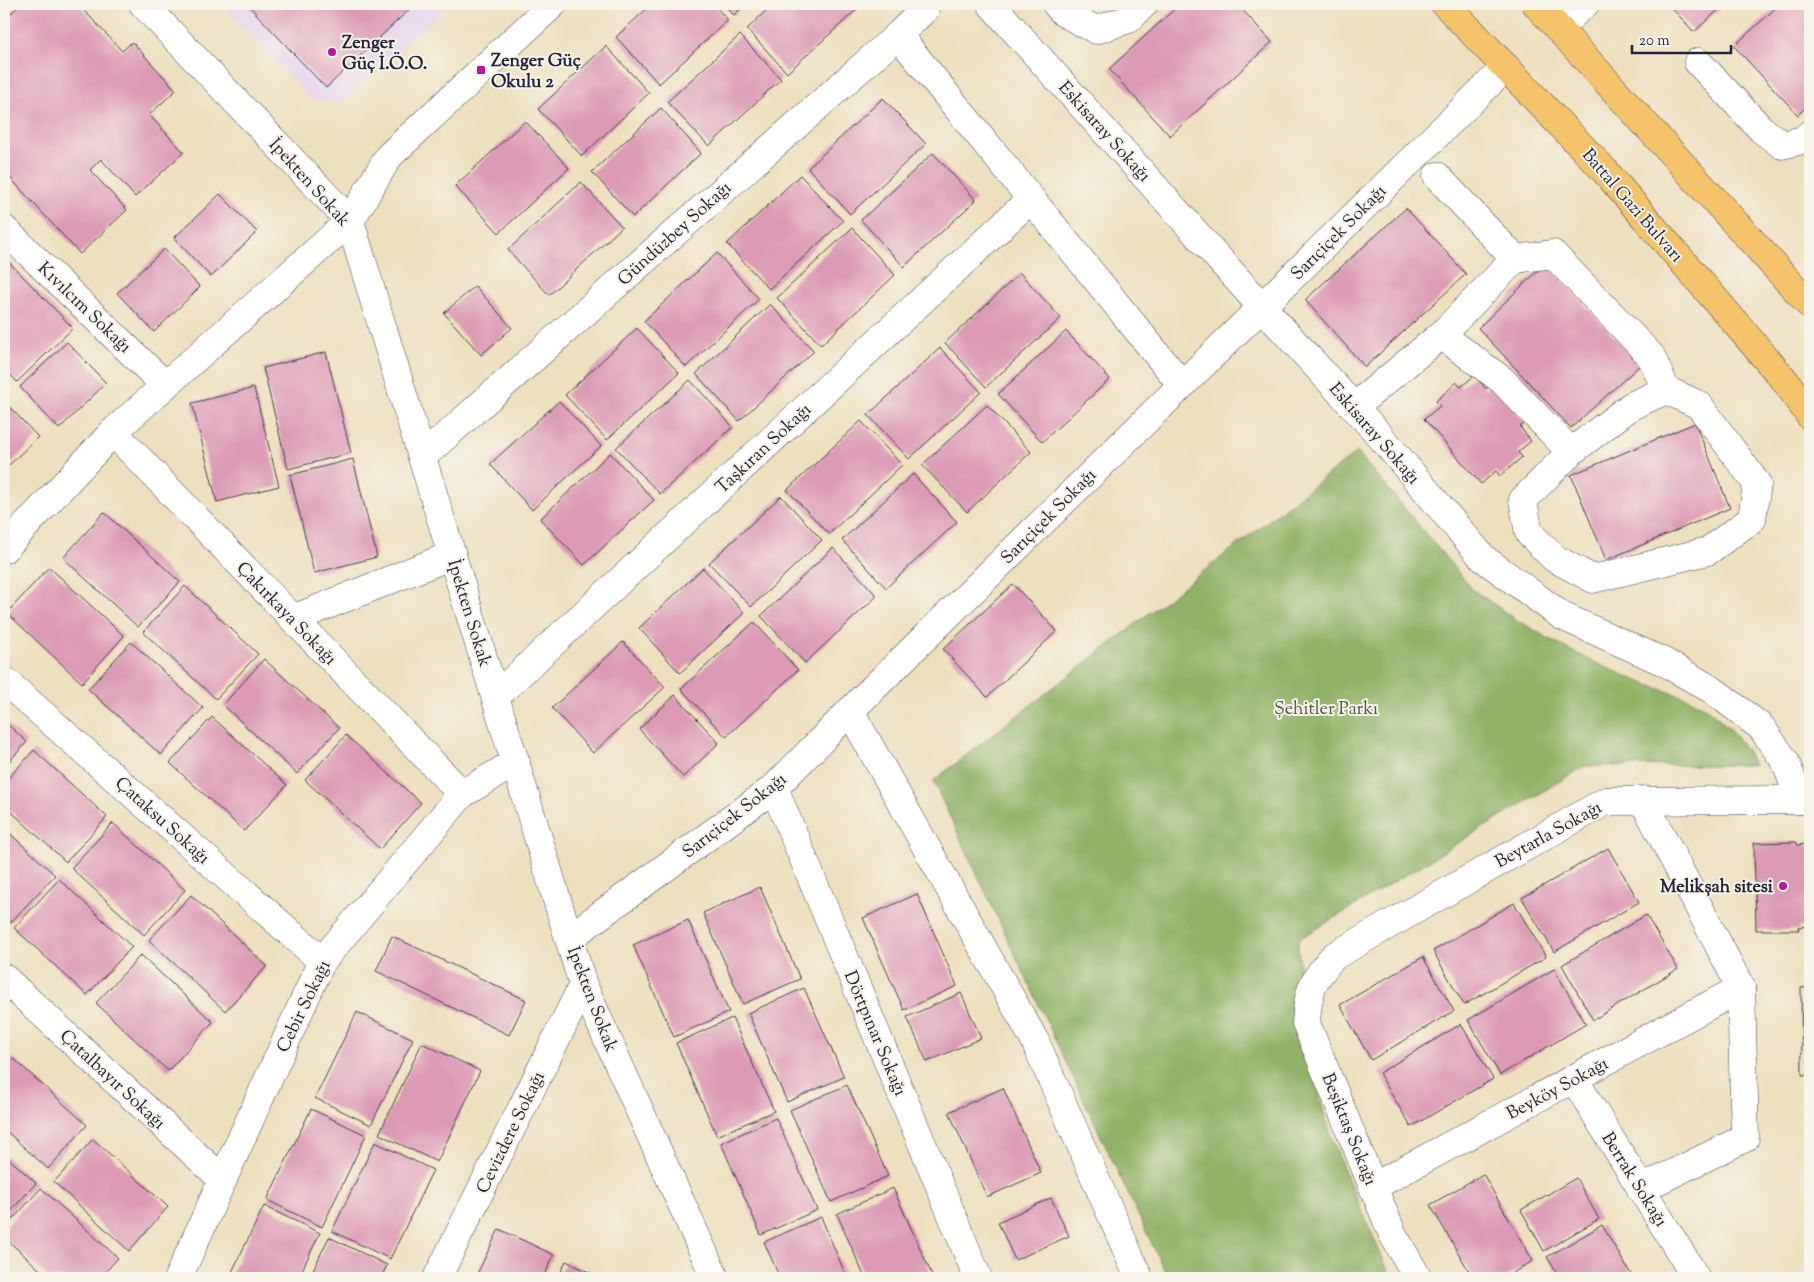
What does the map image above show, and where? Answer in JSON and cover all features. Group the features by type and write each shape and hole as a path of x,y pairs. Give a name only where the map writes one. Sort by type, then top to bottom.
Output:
{"main road":[{"name":"Battal Gazi Bulvarı","path":"1445,4 1604,170 1787,383 1810,416"},
{"path":"1536,4 1810,305"}],"street":[{"name":"İpekten Sokak","path":"143,4 350,221 584,985 704,1271"},
{"path":"4,549 112,432 350,221 390,156 553,4"},
{"name":"Eskisaray Sokağı","path":"991,4 1354,407 1483,558 1562,616 1664,662 1714,691 1761,727 1785,760 1805,800"},
{"path":"1056,4 1064,13 1096,30 1129,19 1144,4"},
{"path":"1558,28 1585,4"},
{"name":"Gündüzbey Sokağı","path":"422,457 898,35 922,6"},
{"path":"898,35 1182,384"},
{"path":"1698,62 1761,129 1782,145 1803,140 1810,134"},
{"name":"Sarıçiçek Sokağı","path":"569,938 774,788 850,711 1506,67"},
{"path":"1437,176 1515,259"},
{"name":"Taşkıran Sokağı","path":"496,696 1031,200"},
{"name":"Kıvılcım Sokağı","path":"4,228 165,386"},
{"path":"1354,407 1441,335 1515,259 1553,254 1651,356 1666,390 1699,405 1757,484 1752,519 1708,551 1593,579 1554,558 1529,533 1524,500 1571,452 1631,406 1666,390"},
{"path":"1441,335 1502,380 1571,452"},
{"name":"Çakırkaya Sokağı","path":"112,432 462,794"},
{"path":"293,619 452,555"},
{"name":"Çataksu Sokağı","path":"4,680 322,961"},
{"path":"850,711 1035,1041 1139,1278"},
{"name":"Cebir Sokağı","path":"178,1278 322,961 462,794 516,762"},
{"name":"Dörtpınar Sokağı","path":"774,788 978,1278"},
{"name":"Beytarla Sokağı","path":"1318,975 1334,956 1606,800 1805,800"},
{"path":"1641,1190 1745,1138 1741,988 1643,800"},
{"name":"Beşiktaş Sokağı","path":"1318,975 1308,998 1306,1023 1392,1233 1418,1278"},
{"name":"Çatalbayır Sokağı","path":"4,978 223,1180"},
{"name":"Cevizdere Sokağı","path":"438,1278 584,985"},
{"name":"Beyköy Sokağı","path":"1373,1187 1741,988"},
{"name":"Berrak Sokağı","path":"1574,1079 1696,1278"}],"shaded area":[{"name":"Zenger Güç İ.Ö.O.","path":"222,4 449,4 343,101 313,101"}],"green space":[{"name":"Şehitler Parkı","path":"1357,452 1473,590 1514,618 1556,643 1600,665 1692,700 1709,710 1735,735 1754,765 1585,766 1298,940 1304,1015 1312,1065 1324,1114 1346,1174 1391,1278 1168,1278 933,781"}],"building":[{"path":"21,4 78,4 122,51 132,42 176,90 149,115 184,152 135,197 101,159 90,170 127,210 80,254 4,171 4,19"},
{"path":"247,4 415,4 326,88"},
{"path":"652,4 713,4 728,20 659,84 616,37"},
{"path":"723,4 746,4 734,15"},
{"path":"773,4 863,4 787,73 747,29"},
{"path":"1180,4 1237,4 1272,42 1170,136 1109,69"},
{"path":"1668,4 1725,4 1694,32"},
{"path":"1780,4 1810,4 1810,103 1798,115 1734,46"},
{"path":"740,35 781,79 709,146 667,102"},
{"path":"606,46 649,93 582,156 538,109"},
{"path":"883,98 926,144 850,214 808,168"},
{"path":"661,108 701,153 633,217 592,172"},
{"path":"525,121 569,168 499,233 455,186"},
{"path":"933,153 976,200 904,267 861,220"},
{"path":"800,175 843,221 769,289 727,244"},
{"path":"581,182 622,227 549,295 508,250"},
{"path":"220,194 257,232 211,277 174,238"},
{"path":"1406,208 1466,274 1365,367 1305,300"},
{"path":"852,228 895,275 821,345 777,298"},
{"path":"164,249 200,287 154,332 117,293"},
{"path":"717,253 759,299 686,367 644,321"},
{"path":"4,257 73,328 17,382 4,368"},
{"path":"1546,263 1640,365 1571,428 1478,328"},
{"path":"1020,273 1061,318 986,387 945,343"},
{"path":"475,286 512,328 481,355 444,313"},
{"path":"770,304 814,351 739,421 696,374"},
{"path":"637,328 679,373 607,440 565,395"},
{"path":"1066,331 1110,379 1042,442 998,394"},
{"path":"67,342 106,383 59,429 20,387"},
{"path":"940,348 981,392 909,459 868,415"},
{"path":"326,352 351,453 288,469 263,368"},
{"path":"1475,375 1486,389 1491,384 1525,423 1520,427 1531,441 1518,452 1522,457 1500,476 1496,471 1481,484 1424,419 1440,406 1436,401 1457,382 1461,387"},
{"path":"690,380 733,427 660,494 616,448"},
{"path":"254,388 279,486 217,502 192,403"},
{"path":"4,401 38,437 4,470"},
{"path":"559,401 601,446 532,510 490,464"},
{"path":"987,405 1031,452 967,512 922,465"},
{"path":"861,421 902,465 829,534 787,490"},
{"path":"1695,423 1730,508 1606,560 1571,475"},
{"path":"610,453 654,500 584,565 540,519"},
{"path":"353,459 377,557 314,573 290,475"},
{"path":"913,474 957,522 886,588 842,540"},
{"path":"781,496 822,540 751,607 709,563"},
{"path":"104,512 180,582 138,627 63,558"},
{"path":"833,548 877,596 805,663 761,616"},
{"path":"49,567 124,636 82,683 7,613"},
{"path":"703,568 744,613 680,673 639,628"},
{"path":"1013,584 1057,631 987,697 943,649"},
{"path":"185,586 258,654 216,699 143,632"},
{"path":"754,622 798,670 726,737 681,689"},
{"path":"131,642 203,708 161,755 88,689"},
{"path":"623,642 665,687 593,753 552,708"},
{"path":"264,659 339,728 297,774 223,705"},
{"path":"675,695 719,743 683,777 639,729"},
{"path":"212,717 287,785 244,831 170,763"},
{"path":"4,721 27,742 4,767"},
{"path":"346,735 421,803 380,849 305,780"},
{"path":"34,750 107,817 66,862 4,805 4,783"},
{"path":"113,823 185,890 144,935 71,868"},
{"path":"4,828 55,875 10,923 4,918"},
{"name":"Melikşah sitesi","path":"1797,842 1797,845 1810,844 1810,926 1798,927 1799,930 1756,930 1754,843"},
{"path":"1608,848 1639,902 1554,952 1522,898"},
{"path":"59,879 132,947 87,995 14,928"},
{"path":"760,887 800,979 743,1004 703,913"},
{"path":"917,894 957,986 904,1010 863,918"},
{"path":"191,895 267,966 225,1011 149,940"},
{"path":"1514,903 1546,957 1464,1005 1433,951"},
{"path":"1646,915 1678,969 1593,1020 1562,965"},
{"path":"688,920 729,1012 674,1037 633,945"},
{"path":"392,936 526,1000 509,1035 376,971"},
{"path":"141,955 213,1022 168,1071 96,1003"},
{"path":"1423,957 1454,1011 1371,1060 1340,1005"},
{"path":"1554,969 1586,1024 1500,1075 1468,1020"},
{"path":"1810,987 1810,1075 1802,1075 1801,988"},
{"path":"804,988 844,1077 787,1102 748,1013"},
{"path":"961,993 981,1038 927,1062 907,1017"},
{"path":"357,1012 413,1039 371,1125 315,1098"},
{"path":"732,1018 774,1111 717,1136 676,1043"},
{"path":"1461,1024 1493,1079 1411,1127 1379,1073"},
{"path":"422,1043 480,1071 437,1162 379,1134"},
{"path":"13,1058 87,1125 48,1169 4,1129 4,1068"},
{"path":"847,1085 888,1176 831,1202 790,1110"},
{"path":"1003,1088 1041,1173 987,1197 949,1112"},
{"path":"311,1109 366,1135 322,1227 267,1200"},
{"path":"776,1118 817,1210 761,1235 721,1143"},
{"path":"93,1139 168,1207 129,1251 54,1182"},
{"path":"375,1142 433,1170 390,1259 332,1231"},
{"path":"4,1154 36,1183 4,1219"},
{"path":"1483,1174 1533,1261 1504,1278 1473,1278 1430,1205"},
{"path":"1576,1178 1599,1219 1544,1251 1521,1210"},
{"path":"41,1188 118,1258 100,1278 49,1278 4,1237 4,1229"},
{"path":"893,1188 932,1275 925,1278 865,1278 837,1214"},
{"path":"1051,1198 1069,1236 1015,1260 998,1222"},
{"path":"264,1206 320,1233 298,1278 229,1278"},
{"path":"821,1217 847,1278 780,1278 764,1242"},
{"path":"1602,1225 1633,1278 1560,1278 1547,1257"},
{"path":"499,1229 554,1255 543,1278 475,1278"},
{"path":"329,1237 387,1265 381,1278 309,1278"},
{"path":"566,1261 601,1278 558,1278"}],"place":[{"name":"Zenger Güç İ.Ö.O.","path":"332,52"},
{"name":"Zenger Güç Okulu 2","path":"481,70"},
{"name":"Melikşah sitesi","path":"1783,886"}]}
